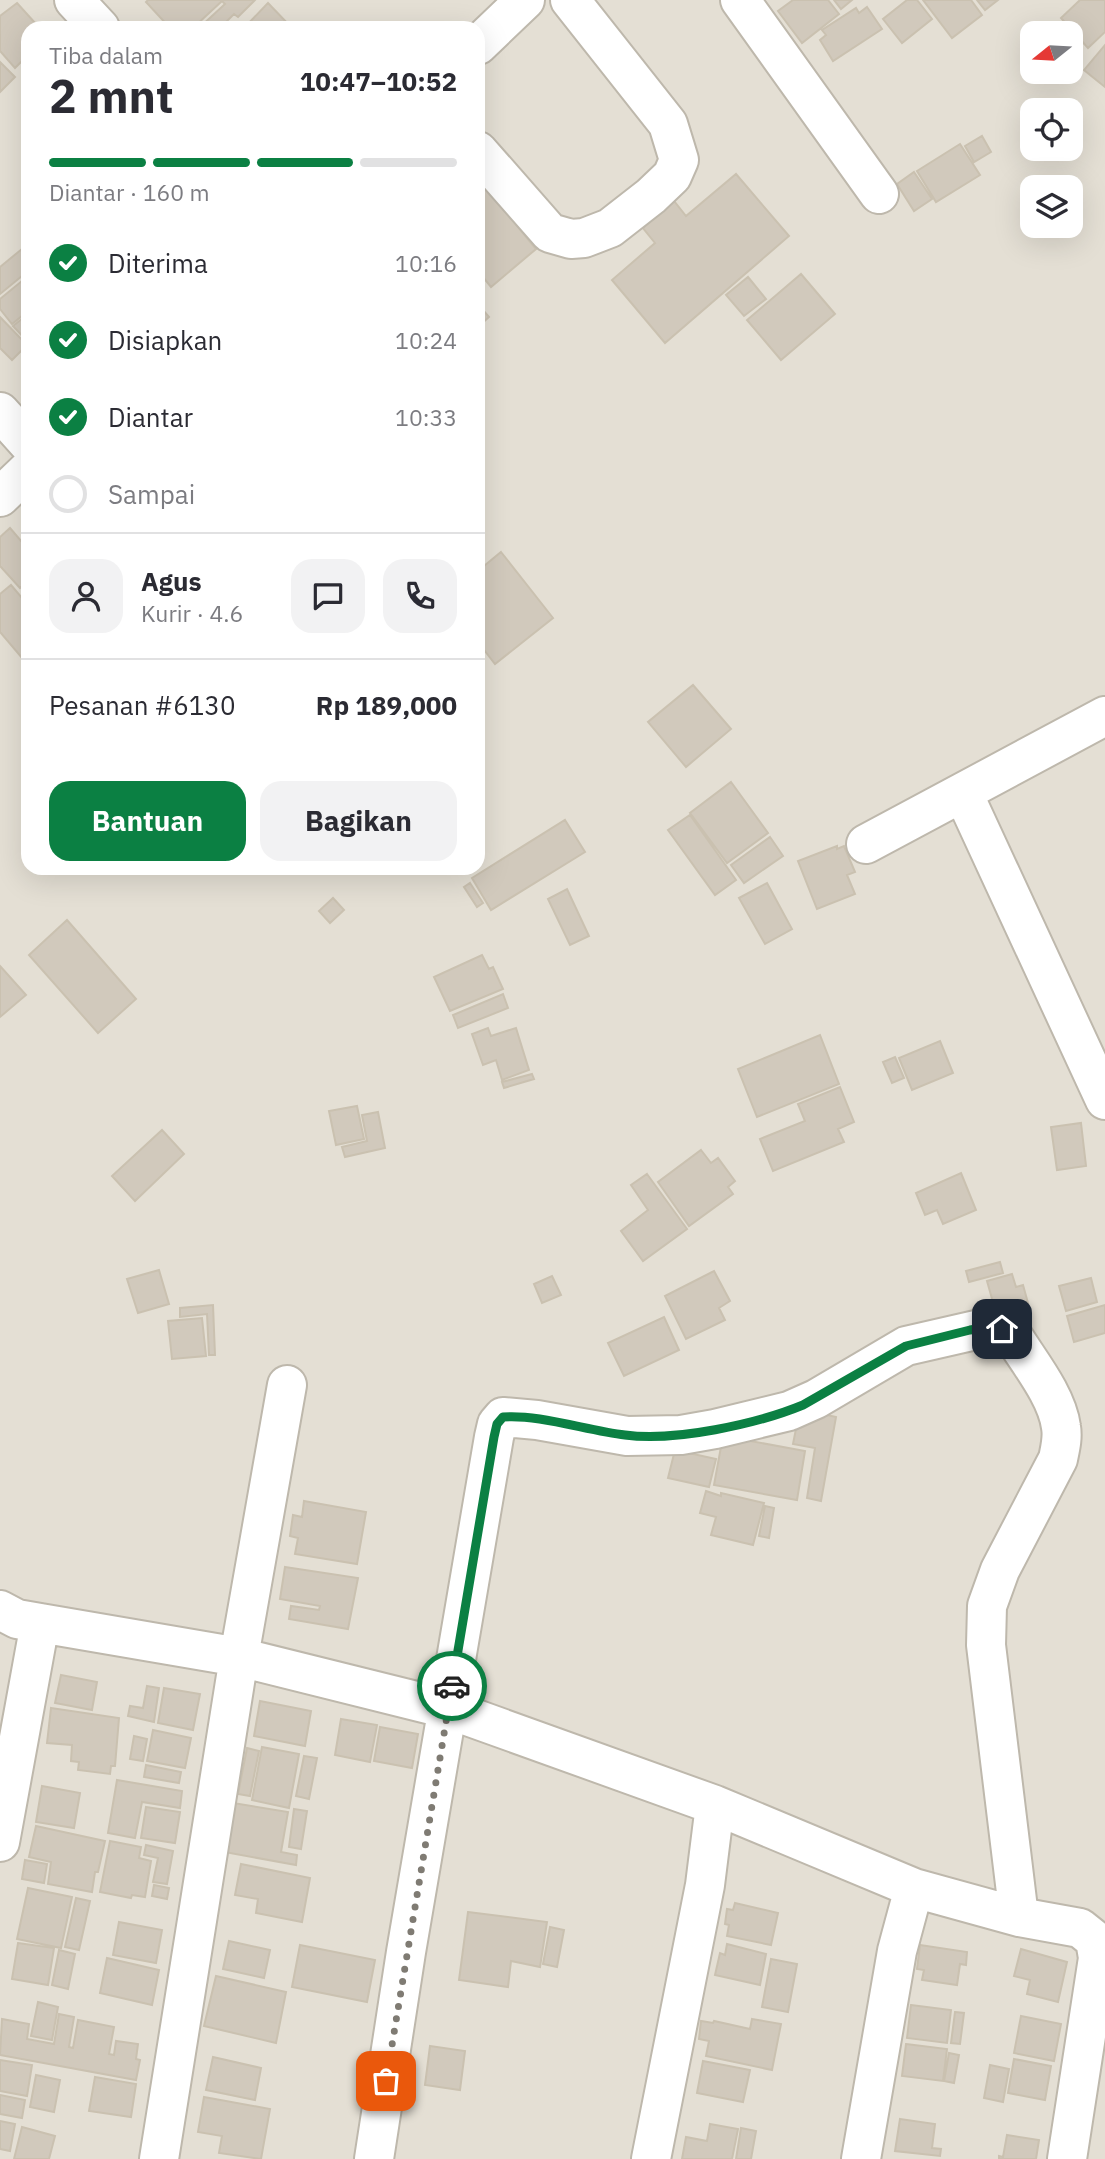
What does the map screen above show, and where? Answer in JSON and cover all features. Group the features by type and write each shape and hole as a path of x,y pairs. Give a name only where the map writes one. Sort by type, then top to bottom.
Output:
{"street":[{"path":"74,0 94,21"},
{"path":"485,38 525,0"},
{"path":"485,159 550,233 571,239 584,238 610,228 672,176 679,160 668,124 570,0"},
{"path":"740,0 879,194"},
{"path":"0,412 21,435"},
{"path":"0,497 21,477"},
{"path":"866,844 1105,716"},
{"path":"963,793 1105,1100"},
{"path":"374,2159 406,1952 494,1437 497,1424 503,1417 537,1420 627,1436 671,1435 715,1429 798,1407 906,1346 989,1327 1002,1329 1013,1336 1056,1406 1062,1427 1058,1460 1000,1570 987,1606 986,1645 1019,1917"},
{"path":"159,2159 239,1657 287,1385"},
{"path":"0,1610 17,1619 239,1657 448,1709 715,1805 914,1888 1019,1917 1080,1928 1095,1940 1098,1958 1068,2159"},
{"path":"0,1842 40,1623"},
{"path":"651,2159 705,1885 715,1805"},
{"path":"861,2159 897,1951 914,1888"}],"shaded area":[{"path":"0,0 1105,0 1105,2159 0,2159"}],"building":[{"path":"255,0 238,17 234,14 227,21 207,21 225,4 222,1 201,21 164,21 146,2"},
{"path":"793,0 828,0 839,14 802,43 778,11"},
{"path":"834,0 852,0 841,9"},
{"path":"907,0 917,0 932,19 902,43 883,19"},
{"path":"923,0 971,0 982,15 952,38"},
{"path":"977,0 998,0 985,10"},
{"path":"1080,0 1105,0 1105,32 1088,48 1083,42 1083,21 1064,21 1061,18"},
{"path":"17,3 33,21 21,21 21,62 15,68 0,51 0,16"},
{"path":"268,3 285,21 251,21"},
{"path":"867,7 882,29 833,61 820,40 826,35 822,30 856,8 859,13"},
{"path":"1105,45 1105,87 1084,70"},
{"path":"0,62 15,77 0,92"},
{"path":"982,136 991,152 974,162 965,146"},
{"path":"960,144 980,175 936,202 917,171"},
{"path":"914,172 932,199 914,211 897,184"},
{"path":"736,174 789,236 665,343 612,280 655,243 643,228 674,201 686,216"},
{"path":"485,186 536,249 491,287 485,280"},
{"path":"21,250 21,277 0,294 0,267"},
{"path":"801,274 835,314 781,360 747,320"},
{"path":"748,277 766,299 744,316 726,295"},
{"path":"21,282 21,317 12,324 0,309 0,299"},
{"path":"0,317 21,339 21,351 12,360 0,348"},
{"path":"21,320 21,335 13,326"},
{"path":"10,528 21,541 20,588 0,566 0,537"},
{"path":"501,552 553,618 495,664 485,651 485,565"},
{"path":"11,585 21,597 21,657 0,632 0,594"},
{"path":"693,685 731,729 686,767 648,722"},
{"path":"731,782 768,833 727,863 690,813"},
{"path":"690,815 736,880 715,895 668,830"},
{"path":"565,820 585,852 491,910 472,878 485,875 485,870"},
{"path":"770,837 783,856 744,883 731,865"},
{"path":"837,846 837,849 844,846 855,872 847,875 855,894 817,909 798,861"},
{"path":"470,883 483,903 477,907 464,887"},
{"path":"767,883 792,929 765,944 739,898"},
{"path":"567,889 589,936 570,945 548,899"},
{"path":"333,898 344,910 330,923 319,911"},
{"path":"67,920 136,999 98,1033 29,955"},
{"path":"482,955 489,969 493,967 503,989 450,1011 434,977"},
{"path":"0,966 26,995 0,1017"},
{"path":"503,994 508,1008 458,1028 453,1015"},
{"path":"488,1028 491,1036 516,1028 529,1070 502,1080 496,1060 483,1065 472,1034"},
{"path":"820,1035 839,1084 757,1117 738,1069"},
{"path":"940,1041 953,1073 912,1090 899,1058"},
{"path":"895,1057 904,1078 892,1083 883,1062"},
{"path":"532,1074 534,1079 504,1088 502,1082"},
{"path":"840,1087 854,1122 838,1129 844,1142 773,1171 760,1139 805,1121 798,1104"},
{"path":"357,1106 364,1139 336,1145 329,1111"},
{"path":"378,1112 385,1148 345,1157 342,1147 367,1141 362,1115"},
{"path":"1081,1123 1086,1166 1057,1170 1051,1127"},
{"path":"162,1130 184,1154 135,1201 112,1176"},
{"path":"701,1150 711,1163 718,1158 735,1181 728,1187 733,1194 689,1226 658,1182"},
{"path":"961,1173 976,1210 943,1224 937,1210 925,1215 916,1193"},
{"path":"647,1174 687,1229 643,1261 621,1231 648,1210 631,1185"},
{"path":"1000,1262 1003,1273 969,1282 966,1271"},
{"path":"159,1270 169,1304 138,1313 127,1279"},
{"path":"714,1271 730,1301 719,1308 725,1320 686,1339 665,1296"},
{"path":"1012,1274 1016,1287 1023,1285 1028,1303 996,1313 987,1281"},
{"path":"552,1276 561,1295 542,1303 534,1284"},
{"path":"1091,1278 1097,1302 1066,1311 1059,1286"},
{"path":"213,1305 215,1355 209,1355 207,1314 180,1317 180,1308"},
{"path":"1105,1305 1105,1333 1074,1342 1067,1316"},
{"path":"664,1317 679,1350 624,1376 608,1343"},
{"path":"202,1318 206,1356 172,1359 168,1321"},
{"path":"800,1409 836,1417 821,1501 807,1498 815,1448 793,1444"},
{"path":"723,1436 805,1451 797,1500 714,1485"},
{"path":"675,1450 716,1459 709,1487 668,1478"},
{"path":"706,1491 764,1503 753,1545 711,1535 716,1517 700,1513"},
{"path":"304,1501 366,1512 357,1564 295,1554 298,1538 290,1536 293,1515 302,1517"},
{"path":"765,1506 774,1508 769,1538 759,1536"},
{"path":"285,1567 358,1578 348,1629 289,1619 291,1606 319,1610 320,1606 280,1599"},
{"path":"61,1675 97,1682 92,1710 55,1703"},
{"path":"147,1686 159,1688 154,1722 128,1716 130,1706 143,1708"},
{"path":"164,1688 200,1694 193,1730 158,1723"},
{"path":"260,1701 311,1711 305,1746 254,1736"},
{"path":"51,1708 119,1718 115,1766 111,1766 110,1774 78,1770 79,1762 71,1761 72,1745 47,1743"},
{"path":"341,1719 377,1725 370,1762 335,1755"},
{"path":"380,1727 418,1734 412,1768 374,1761"},
{"path":"153,1730 191,1738 185,1768 147,1761"},
{"path":"134,1736 147,1739 143,1761 130,1759"},
{"path":"262,1747 299,1754 289,1808 252,1800"},
{"path":"247,1748 259,1751 250,1796 238,1794"},
{"path":"304,1756 317,1758 309,1799 296,1796"},
{"path":"146,1765 181,1772 179,1783 144,1777"},
{"path":"117,1780 182,1791 180,1808 142,1802 135,1838 108,1833"},
{"path":"42,1786 80,1793 74,1828 36,1822"},
{"path":"227,1802 288,1812 281,1852 297,1855 296,1865 219,1851"},
{"path":"146,1807 180,1812 175,1843 141,1838"},
{"path":"294,1809 307,1811 301,1849 289,1847"},
{"path":"36,1826 105,1841 92,1892 48,1884 51,1862 29,1857"},
{"path":"110,1841 141,1847 139,1858 151,1861 145,1897 132,1895 131,1898 100,1892"},
{"path":"146,1845 173,1851 167,1884 153,1882 158,1858 144,1855"},
{"path":"25,1860 47,1864 44,1883 22,1879"},
{"path":"241,1864 310,1878 302,1922 256,1913 258,1899 235,1895"},
{"path":"154,1885 169,1888 167,1899 152,1896"},
{"path":"28,1888 72,1897 61,1948 17,1939"},
{"path":"76,1898 90,1901 79,1950 65,1947"},
{"path":"735,1903 778,1913 771,1945 727,1936 727,1909 733,1910"},
{"path":"468,1912 547,1922 540,1967 511,1961 508,1987 459,1980"},
{"path":"119,1922 162,1930 156,1963 113,1955"},
{"path":"550,1927 564,1930 557,1967 543,1964"},
{"path":"229,1941 270,1950 264,1978 223,1969"},
{"path":"18,1943 54,1948 48,1985 12,1979"},
{"path":"727,1944 766,1954 760,1985 715,1975 720,1953 725,1955"},
{"path":"300,1945 375,1960 367,2002 292,1987"},
{"path":"920,1945 967,1952 966,1965 960,1964 957,1985 922,1980 924,1970 917,1969"},
{"path":"1021,1949 1067,1962 1058,2002 1027,1994 1030,1980 1014,1976"},
{"path":"59,1950 75,1954 68,1989 52,1985"},
{"path":"107,1958 159,1970 152,2005 100,1993"},
{"path":"771,1959 797,1964 788,2012 762,2007"},
{"path":"216,1976 286,1992 276,2043 204,2026"},
{"path":"38,2002 58,2007 52,2040 31,2036"},
{"path":"911,2005 951,2010 947,2043 907,2038"},
{"path":"955,2012 964,2013 960,2044 951,2043"},
{"path":"59,2014 74,2017 69,2047 73,2048 78,2020 114,2027 109,2054 114,2055 116,2041 138,2044 136,2059 140,2060 136,2080 0,2055 2,2019 29,2024 27,2039 54,2044"},
{"path":"1021,2016 1061,2024 1054,2061 1014,2053"},
{"path":"752,2019 781,2024 772,2070 706,2056 709,2041 699,2039 701,2021 750,2029"},
{"path":"906,2044 947,2049 943,2081 902,2076"},
{"path":"430,2046 465,2051 460,2090 425,2085"},
{"path":"949,2053 959,2055 954,2083 944,2081"},
{"path":"213,2057 261,2068 255,2100 206,2090"},
{"path":"1014,2059 1051,2066 1045,2100 1008,2093"},
{"path":"0,2060 32,2065 27,2096 0,2091"},
{"path":"703,2061 750,2070 743,2102 697,2093"},
{"path":"990,2065 1009,2069 1003,2102 984,2098"},
{"path":"36,2075 60,2080 54,2112 30,2107"},
{"path":"95,2077 136,2084 131,2117 89,2111"},
{"path":"0,2095 25,2100 22,2118 0,2114"},
{"path":"204,2097 270,2109 261,2159 219,2153 222,2136 198,2132"},
{"path":"900,2119 935,2124 932,2148 941,2149 940,2156 895,2151"},
{"path":"0,2121 15,2124 10,2151 0,2149"},
{"path":"710,2124 738,2129 732,2159 682,2159 686,2137 707,2141"},
{"path":"22,2127 55,2136 49,2159 14,2159"},
{"path":"741,2128 756,2131 751,2159 736,2159"},
{"path":"1007,2135 1039,2140 1036,2159 999,2159 999,2156 1003,2157"}],"way so far":[{"path":"386,2081 452,1686"}],"route":[{"path":"452,1686 494,1437 497,1424 503,1417 511,1416 627,1436 650,1437 715,1429 803,1405 906,1346 970,1330 989,1327 1002,1329"}]}
